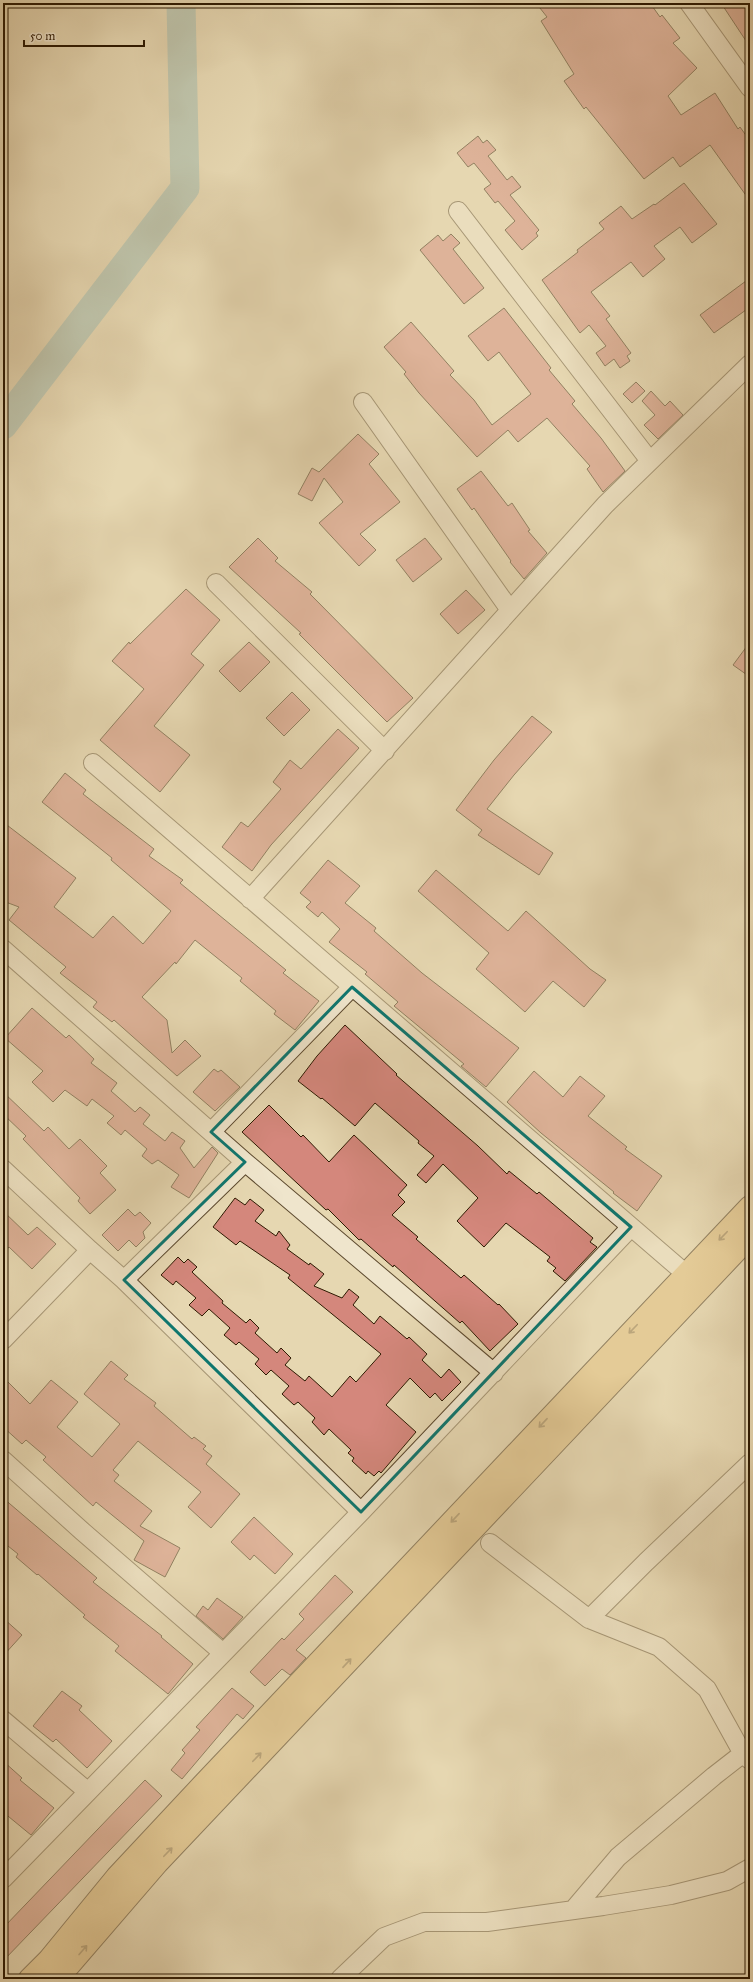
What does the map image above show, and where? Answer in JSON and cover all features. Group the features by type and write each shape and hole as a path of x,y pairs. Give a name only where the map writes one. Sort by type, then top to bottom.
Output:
{"main road":[{"path":"62,1972 118,1876 750,1207"},
{"path":"30,1979 62,1972 157,1863 750,1236"}],"street":[{"path":"689,3 750,88"},
{"path":"458,211 650,461"},
{"path":"250,900 605,505 750,364"},
{"path":"363,402 510,610"},
{"path":"216,584 384,751"},
{"path":"94,763 250,900 686,1274"},
{"path":"3,949 245,1162 494,1373"},
{"path":"211,1132 352,987"},
{"path":"124,1280 245,1162"},
{"path":"3,1169 124,1280 361,1512"},
{"path":"3,1879 87,1791 361,1512 631,1227"},
{"path":"3,1340 90,1250"},
{"path":"4,1463 223,1653"},
{"path":"589,1620 750,1463"},
{"path":"490,1543 589,1620 659,1647 707,1690 748,1754 618,1857 573,1910"},
{"path":"3,1720 87,1791"},
{"path":"340,1979 384,1937 424,1922 487,1922 672,1895 727,1881 750,1868"}],"highlighted area":[{"path":"352,987 631,1227 361,1512 124,1280 245,1162 211,1132"}],"building":[{"path":"536,3 650,3 660,17 662,15 680,38 673,43 697,68 668,96 681,115 715,93 738,129 740,127 750,141 750,201 710,145 680,167 673,157 644,179 586,107 584,109 564,81 574,74 541,21 547,17"},
{"path":"721,3 750,3 750,47"},
{"path":"478,136 483,143 487,140 496,150 488,156 507,180 512,176 521,187 510,195 539,230 536,233 538,236 522,250 505,230 515,221 498,201 495,203 484,189 491,184 474,163 468,167 457,153"},
{"path":"684,183 717,224 692,243 680,227 654,246 665,259 643,277 631,262 591,292 610,316 606,319 631,353 627,356 630,361 620,368 614,359 605,366 596,353 606,346 589,325 580,333 542,280 578,252 577,250 604,229 599,223 621,206 632,219 654,204 655,205"},
{"path":"451,234 460,243 453,249 484,288 464,304 420,250 438,235 443,241"},
{"path":"750,278 750,307 714,333 700,315"},
{"path":"504,308 551,368 549,370 575,401 572,404 601,438 625,471 603,492 587,469 590,466 547,418 518,442 508,430 477,457 419,393 404,374 406,372 384,347 411,322 454,371 450,375 474,400 492,425 531,394 499,352 488,361 468,336"},
{"path":"636,382 645,391 632,403 623,394"},
{"path":"651,391 665,406 670,401 683,415 658,439 644,425 655,415 642,401"},
{"path":"358,434 379,454 369,464 400,502 360,534 376,550 359,566 319,523 343,502 324,478 312,501 298,494 312,468 319,472"},
{"path":"481,471 508,506 512,503 530,530 528,531 547,553 524,579 510,562 511,561 474,508 472,510 457,489"},
{"path":"258,538 278,558 275,561 312,592 310,594 413,698 387,722 299,634 301,633 229,567"},
{"path":"425,538 442,559 413,582 396,560"},
{"path":"186,589 220,620 191,654 204,665 154,726 190,755 160,792 100,740 144,689 112,661 129,642 130,644"},
{"path":"466,590 485,610 458,634 440,614"},
{"path":"249,642 270,662 240,692 219,671"},
{"path":"750,642 750,677 733,665"},
{"path":"292,692 310,710 284,736 266,718"},
{"path":"532,716 552,732 514,775 487,809 553,853 539,875 478,835 482,830 456,810 494,760"},
{"path":"338,729 359,748 271,845 252,871 222,847 241,822 248,827 281,789 273,782 290,760 301,769"},
{"path":"65,773 86,790 83,794 154,849 149,856 183,880 180,883 286,970 283,973 319,1001 295,1030 274,1014 276,1011 240,981 242,978 195,940 176,964 175,962 142,997 167,1020 172,1053 185,1040 201,1056 177,1076 114,1020 112,1022 93,1007 97,1002 60,973 66,967 9,920 19,907 3,901 3,822 76,878 54,907 93,938 113,916 143,944 171,911 111,860 112,858 42,802"},
{"path":"328,860 360,886 345,903 376,928 374,931 422,973 519,1048 486,1087 461,1066 464,1064 394,1006 398,1002 365,974 367,972 329,942 340,929 322,912 318,917 306,907 311,902 300,893"},
{"path":"436,870 508,931 526,911 590,969 606,980 584,1007 553,981 525,1012 476,969 489,953 418,891"},
{"path":"32,1008 66,1038 69,1035 94,1059 91,1063 117,1083 111,1091 135,1112 140,1107 150,1115 143,1124 165,1141 172,1132 185,1141 180,1148 194,1168 212,1147 218,1153 189,1198 171,1187 179,1175 158,1160 152,1164 142,1156 147,1149 125,1130 121,1135 107,1123 114,1116 92,1099 87,1106 65,1090 53,1102 32,1082 43,1071 5,1038"},
{"path":"345,1025 397,1074 396,1075 478,1146 507,1174 509,1171 537,1194 539,1192 593,1238 590,1242 597,1247 565,1281 553,1271 556,1268 547,1261 550,1257 506,1223 484,1247 457,1221 478,1198 443,1164 426,1183 417,1175 434,1156 375,1103 355,1126 322,1098 321,1099 298,1081 317,1056"},
{"path":"214,1069 218,1072 221,1070 240,1087 215,1111 193,1092"},
{"path":"534,1071 563,1097 580,1076 605,1096 588,1116 627,1147 625,1149 662,1176 637,1211 541,1133 507,1102"},
{"path":"3,1092 44,1131 48,1127 69,1149 80,1139 107,1166 100,1173 116,1190 90,1214 78,1201 80,1198 23,1139 26,1136 3,1114"},
{"path":"269,1105 301,1137 303,1135 329,1162 354,1135 407,1185 398,1195 405,1202 392,1215 418,1237 416,1239 461,1278 464,1275 498,1305 499,1304 518,1324 490,1351 462,1321 460,1323 394,1265 393,1267 361,1239 359,1240 328,1209 326,1210 242,1132"},
{"path":"235,1198 245,1205 250,1199 264,1210 255,1221 276,1236 279,1231 290,1245 287,1249 309,1265 310,1263 324,1274 314,1286 342,1298 349,1289 359,1297 353,1305 374,1324 380,1316 407,1339 409,1337 427,1354 422,1360 441,1378 449,1369 461,1382 442,1401 435,1393 430,1398 410,1378 386,1405 416,1432 381,1473 379,1471 374,1476 368,1471 366,1474 352,1461 354,1458 348,1453 351,1450 329,1429 324,1435 312,1422 315,1418 298,1402 294,1405 282,1394 289,1386 271,1370 266,1375 255,1364 259,1359 239,1342 236,1345 224,1335 230,1328 209,1309 202,1316 189,1305 196,1298 176,1281 173,1285 161,1275 178,1257 184,1263 188,1259 197,1267 192,1272 223,1301 222,1303 246,1323 250,1319 259,1328 255,1333 277,1353 281,1348 291,1358 285,1365 305,1381 309,1376 332,1397 350,1376 356,1382 381,1354 288,1278 290,1275 240,1241 236,1245 213,1227"},
{"path":"128,1209 135,1216 140,1212 151,1223 143,1232 145,1238 136,1247 129,1240 118,1251 102,1235"},
{"path":"3,1211 28,1235 37,1227 56,1244 32,1269 9,1247 3,1254"},
{"path":"111,1361 128,1375 124,1379 156,1403 154,1406 192,1439 194,1437 206,1446 203,1449 212,1456 206,1464 240,1494 211,1528 188,1507 201,1492 138,1441 113,1470 119,1475 114,1481 152,1511 140,1526 180,1548 165,1577 134,1560 144,1541 96,1502 93,1506 43,1460 46,1457 26,1440 22,1444 3,1427 3,1377 30,1404 51,1380 78,1402 57,1427 92,1457 120,1424 84,1394"},
{"path":"3,1498 97,1578 93,1582 162,1636 161,1637 193,1664 168,1694 115,1651 119,1646 83,1617 85,1615 16,1557 18,1554 3,1542"},
{"path":"254,1517 293,1554 275,1574 254,1555 250,1560 231,1542"},
{"path":"335,1575 353,1592 296,1650 306,1658 290,1675 282,1669 265,1686 250,1672 282,1638 284,1640 304,1619 299,1614"},
{"path":"217,1598 243,1617 223,1639 196,1616 203,1606 208,1610"},
{"path":"3,1618 22,1635 3,1656"},
{"path":"232,1688 254,1706 243,1719 237,1714 182,1779 171,1770 185,1753 182,1750 200,1730 196,1727"},
{"path":"62,1691 82,1706 79,1710 112,1741 87,1768 56,1739 53,1742 33,1726"},
{"path":"3,1761 22,1778 20,1780 54,1808 31,1835 3,1812"},
{"path":"145,1780 162,1796 3,1961 3,1928"}],"waterway":[{"path":"3,425 185,188 181,3"}]}
